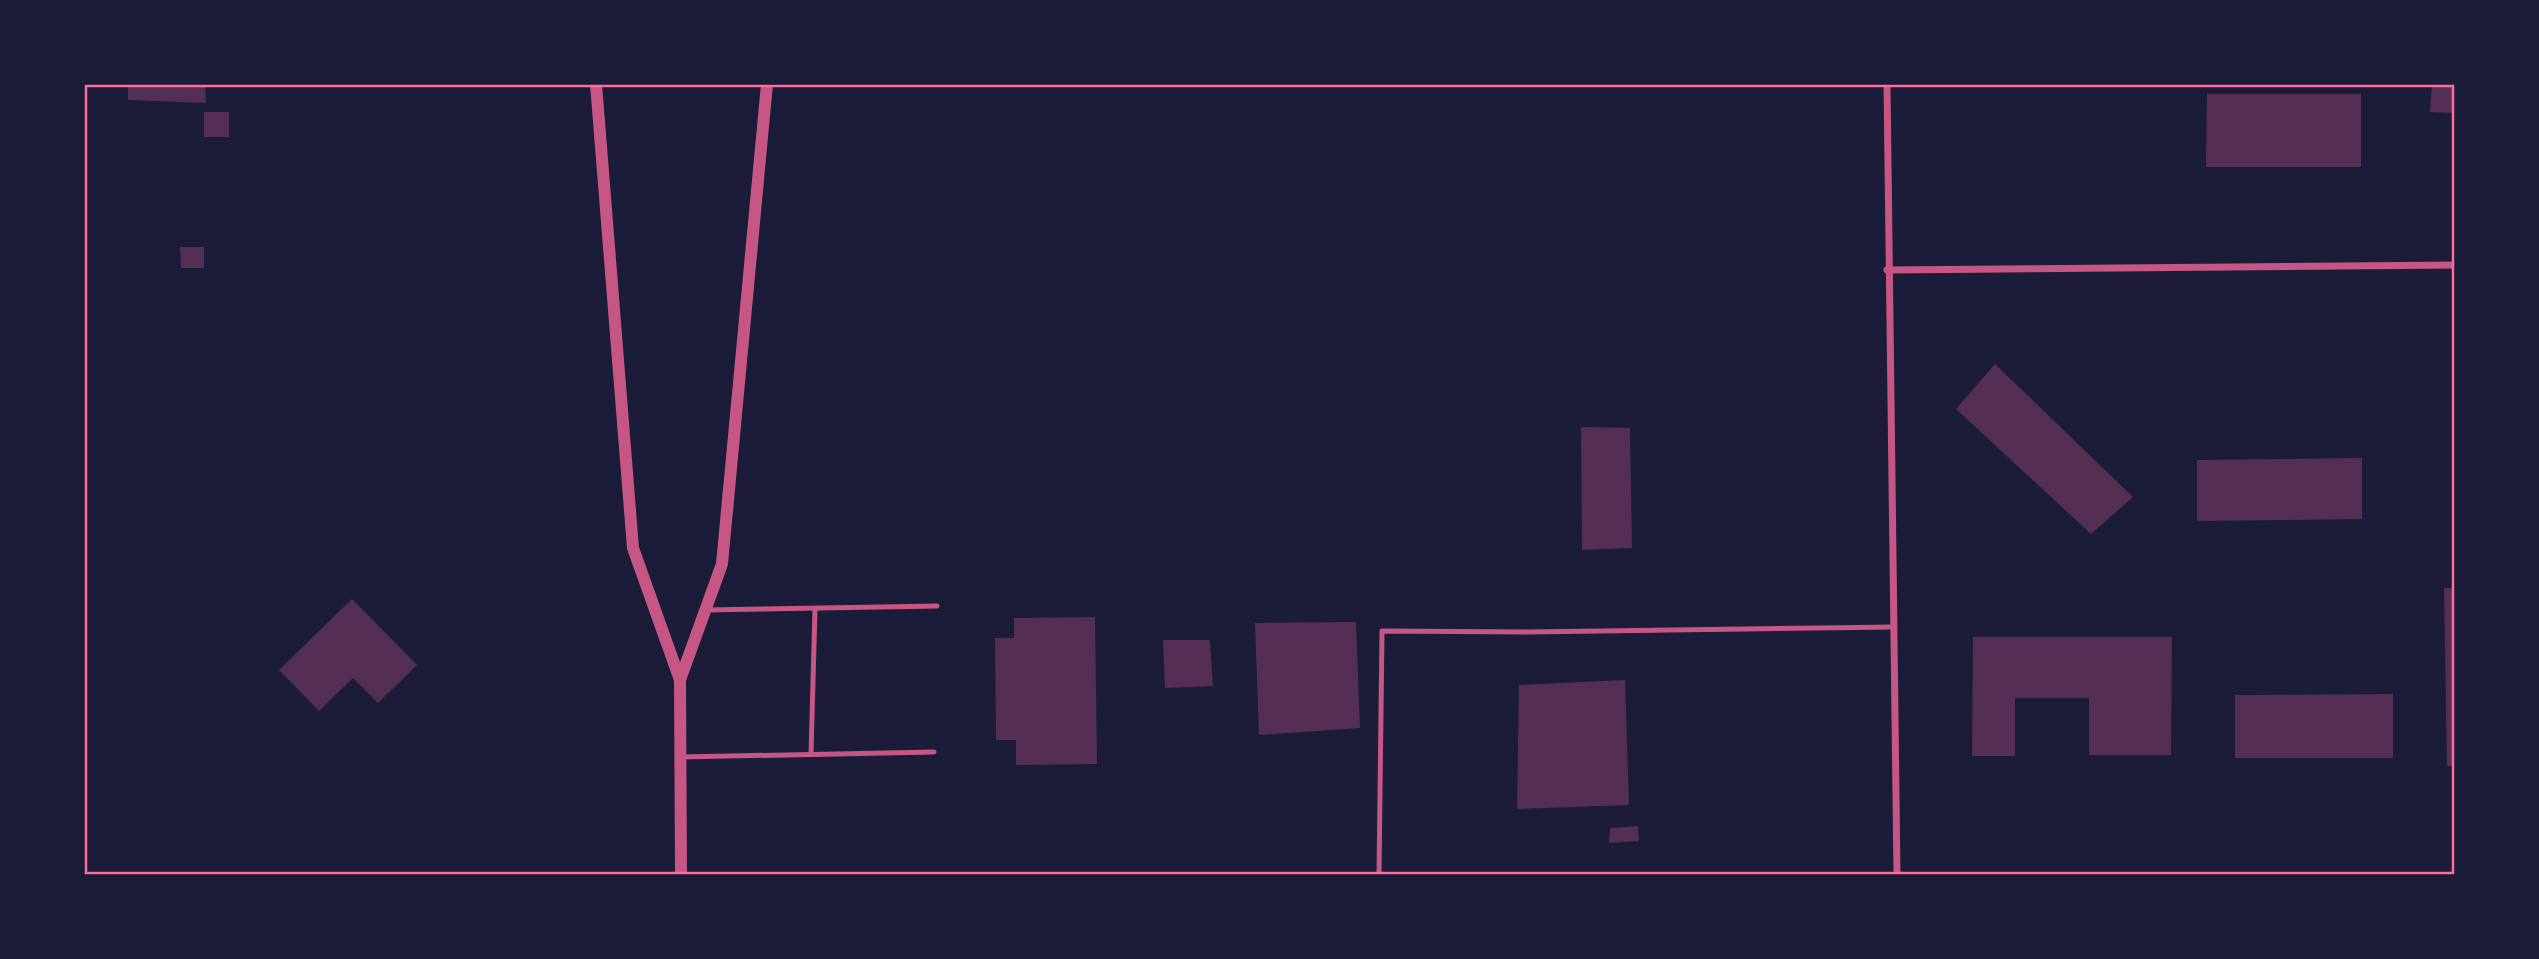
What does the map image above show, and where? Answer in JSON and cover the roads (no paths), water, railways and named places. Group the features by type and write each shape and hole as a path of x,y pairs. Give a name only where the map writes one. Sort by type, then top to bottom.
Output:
{"street":[{"path":"596,84 634,548 680,680 681,875"},
{"path":"680,680 722,564 766,84"},
{"path":"1887,84 1887,270 1898,875"},
{"path":"1887,270 2455,265"}],"lane":[{"path":"705,610 937,607"},
{"path":"810,754 815,609"},
{"path":"1379,875 1382,631 1527,632 1893,627"},
{"path":"680,757 934,752"}]}
